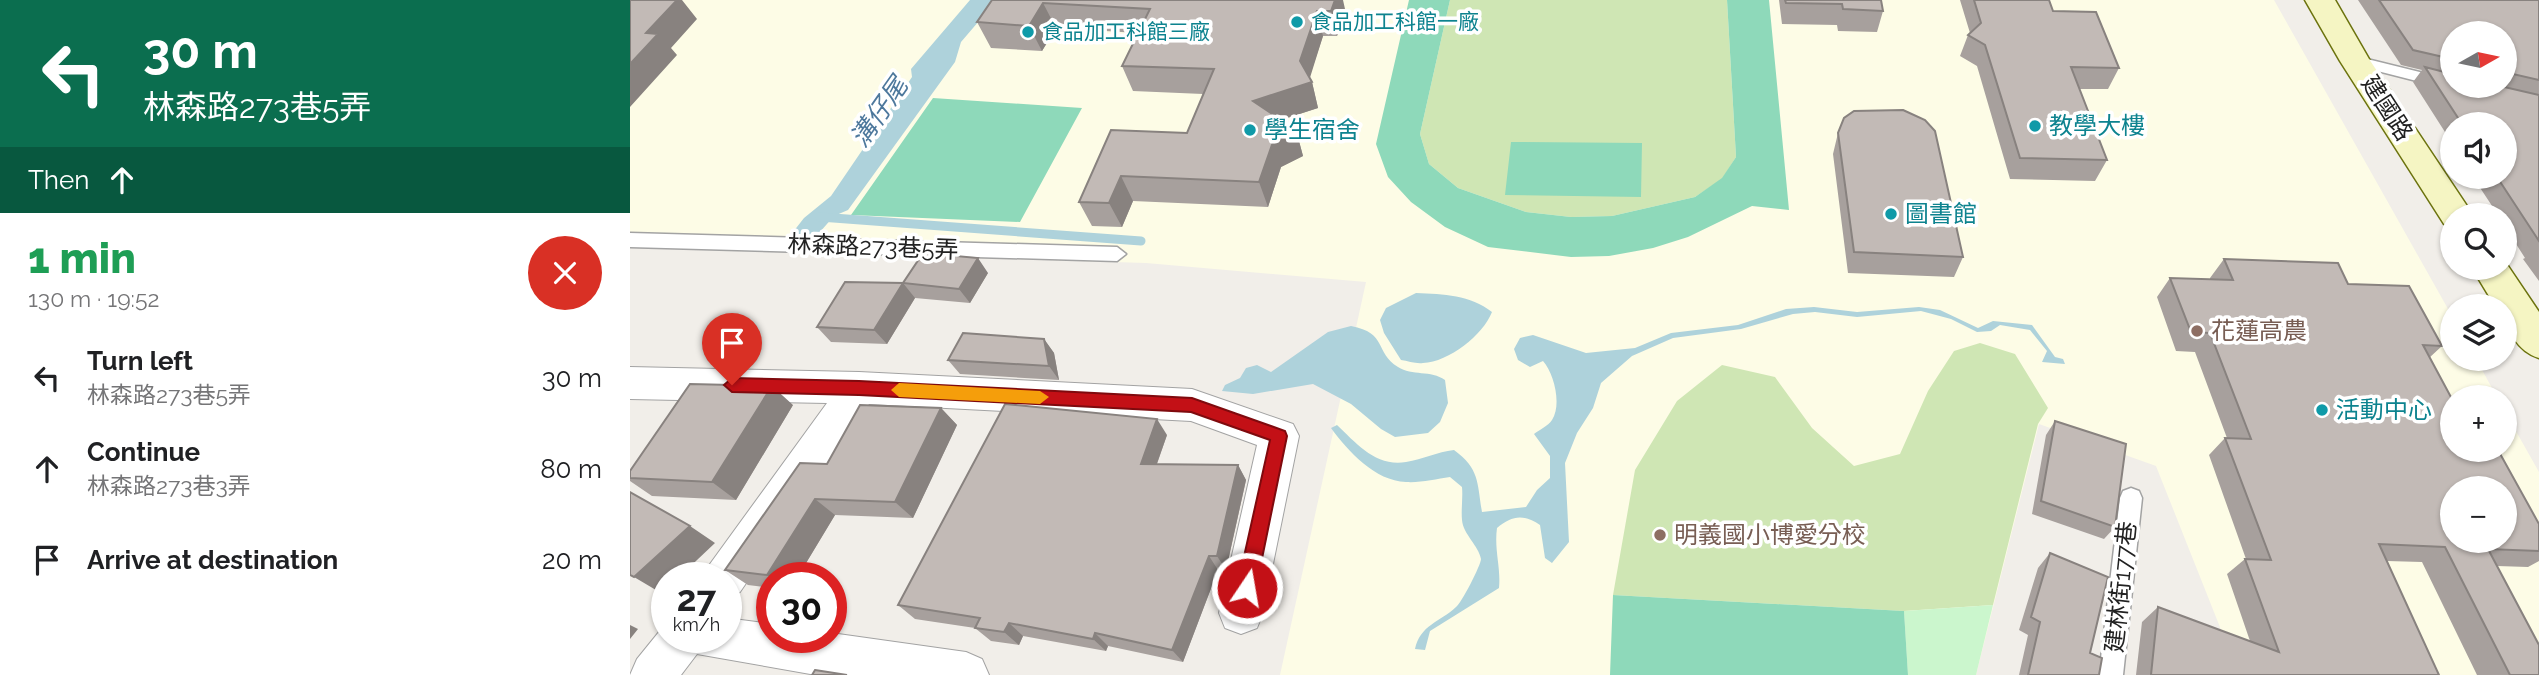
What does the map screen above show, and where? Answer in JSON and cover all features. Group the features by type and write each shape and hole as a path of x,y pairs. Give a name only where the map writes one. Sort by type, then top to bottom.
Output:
{"street":[{"name":"建國路","path":"2320,0 2355,61 2448,203"},
{"path":"2498,280 2539,343"},
{"path":"630,383 859,388 1192,405 1279,436 1241,613"},
{"path":"736,562 859,388"},
{"path":"742,642 966,675"},
{"path":"653,675 670,653"}],"lane":[{"path":"2355,61 2440,82"},
{"name":"林森路273巷5弄","path":"630,240 1117,254"},
{"name":"建林街177巷","path":"2111,675 2131,498"}],"shaded area":[{"name":"花蓮高農","path":"630,0 2274,0 2440,295 2440,371 2483,371 2490,385 2440,385 2440,462 2517,462 2517,433 2539,472 2539,675 2239,675 2156,466 2039,424 1976,675 1280,675 1366,282 1146,263 630,247"}],"green space":[{"path":"1409,0 1450,0 1420,134 1429,164 1458,188 1526,212 1571,217 1612,216 1695,197 1722,178 1736,157 1727,0 1769,0 1789,210 1752,206 1688,237 1653,248 1609,256 1571,257 1488,247 1445,227 1411,202 1388,177 1376,144"},
{"path":"1450,0 1727,0 1736,157 1722,179 1695,197 1612,216 1571,217 1526,212 1458,188 1429,164 1420,134"},
{"path":"933,98 1082,108 1020,222 851,215"},
{"path":"1511,142 1642,143 1641,197 1505,195"},
{"path":"1980,343 2015,354 2048,408 2038,424 1993,605 1904,611 1613,595 1635,470 1677,401 1722,365 1775,377 1812,428 1854,466 1900,454 1928,391 1954,351"},
{"path":"1613,595 1904,611 1908,675 1610,675"},
{"path":"1993,605 1976,675 1908,675 1904,611"}],"water":[{"path":"970,0 997,0 961,42 955,62 848,210 834,216 812,241 786,241 804,218 831,196 912,77 911,69"},
{"path":"1416,293 1466,299 1492,312 1473,338 1443,358 1423,363 1401,360 1384,333 1380,320 1386,308"},
{"path":"1814,307 1857,312 1919,307 1940,310 1978,328 1993,321 2032,325 2055,357 2063,359 2065,364 2042,362 2047,351 2030,330 2000,325 1991,331 1977,332 1951,319 1921,311 1857,317 1815,312 1793,314 1741,329 1673,338 1632,356 1601,383 1593,408 1577,433 1565,463 1569,542 1552,563 1545,558 1540,525 1523,518 1513,518 1502,524 1497,528 1496,536 1499,588 1430,631 1425,650 1415,649 1421,634 1459,604 1480,563 1480,554 1463,525 1462,487 1450,477 1411,482 1384,476 1373,471 1354,455 1331,428 1337,425 1376,458 1395,463 1454,450 1473,470 1482,512 1526,507 1537,490 1550,478 1550,456 1534,434 1552,420 1556,398 1553,381 1543,361 1530,367 1518,360 1514,349 1520,338 1533,335 1586,353 1635,348 1671,333 1738,325 1786,309"},
{"path":"1351,326 1371,333 1391,361 1403,370 1434,375 1445,380 1448,403 1440,422 1428,433 1395,437 1351,404 1313,384 1253,394 1222,391 1225,385 1240,378 1246,368 1257,365 1271,372 1328,332"}],"building":[{"path":"630,0 677,0 646,33 658,34 630,64"},
{"path":"992,0 1335,0 1331,11 1317,11 1300,61 1312,82 1253,101 1296,130 1273,142 1259,182 1121,176 1109,203 1079,202 1111,130 1187,133 1214,69 1122,66 1150,9 1043,3 1029,26 977,22"},
{"path":"1785,0 1881,0 1883,11 1843,9 1842,4 1786,3"},
{"name":"教學大樓","path":"1974,0 2049,0 2053,11 2096,12 2119,68 2071,67 2107,160 2020,158 1985,45 1968,35 1981,23"},
{"path":"2379,0 2539,0 2539,80 2517,75 2517,21 2440,21 2440,56 2413,50"},
{"path":"2425,67 2440,71 2440,90"},
{"path":"2517,90 2539,95 2539,241 2517,207 2517,203 2514,203 2505,189 2517,189 2517,112 2454,112 2445,98 2517,98"},
{"name":"圖書館","path":"1903,110 1925,120 1935,131 1963,257 1854,252 1838,133 1844,118 1854,111"},
{"path":"923,253 978,258 959,289 903,283"},
{"path":"2224,259 2338,263 2348,284 2409,286 2440,342 2440,346 2423,345 2444,385 2440,385 2440,462 2505,462 2512,476 2440,476 2440,547 2379,544 2439,675 2151,675 2158,607 2279,652 2245,559 2271,560 2225,438 2251,439 2210,333 2191,332 2170,278 2233,280"},
{"path":"845,282 903,283 874,330 817,327"},
{"path":"963,333 1044,339 1049,366 948,360"},
{"path":"690,384 772,386 712,482 630,478 630,471"},
{"path":"1005,404 1157,419 1141,464 1238,465 1217,556 1209,556 1172,650 1095,633 1093,639 1009,623 1004,632 975,628 980,618 898,605"},
{"path":"860,405 941,408 895,502 815,499 775,562 756,562 756,574 742,572 742,562 731,562 800,463 827,464"},
{"path":"2055,421 2126,444 2115,527 2041,501"},
{"path":"2517,484 2539,524 2539,551 2517,550"},
{"path":"630,492 690,526 634,577 630,575"},
{"path":"2050,553 2108,577 2090,653 2102,658 2099,675 2028,675 2040,622 2031,617"},
{"path":"2448,553 2490,553 2539,645 2539,675 2510,675"},
{"path":"815,670 847,675 812,675"}],"waterway":[{"path":"820,217 1141,241"}],"slow traffic":[{"path":"899,390 1040,397"}],"place":[{"name":"食品加工科館一廠","path":"1297,22"},
{"name":"食品加工科館三廠","path":"1028,32"},
{"name":"教學大樓","path":"2035,126"},
{"name":"學生宿舍","path":"1250,130"},
{"name":"圖書館","path":"1891,214"},
{"name":"花蓮高農","path":"2197,331"},
{"name":"活動中心","path":"2322,410"},
{"name":"明義國小博愛分校","path":"1660,535"}],"route":[{"path":"732,385 859,388 1192,405 1279,436 1247,588"}],"water label":[{"name":"溝仔尾","path":"879,112"}]}
